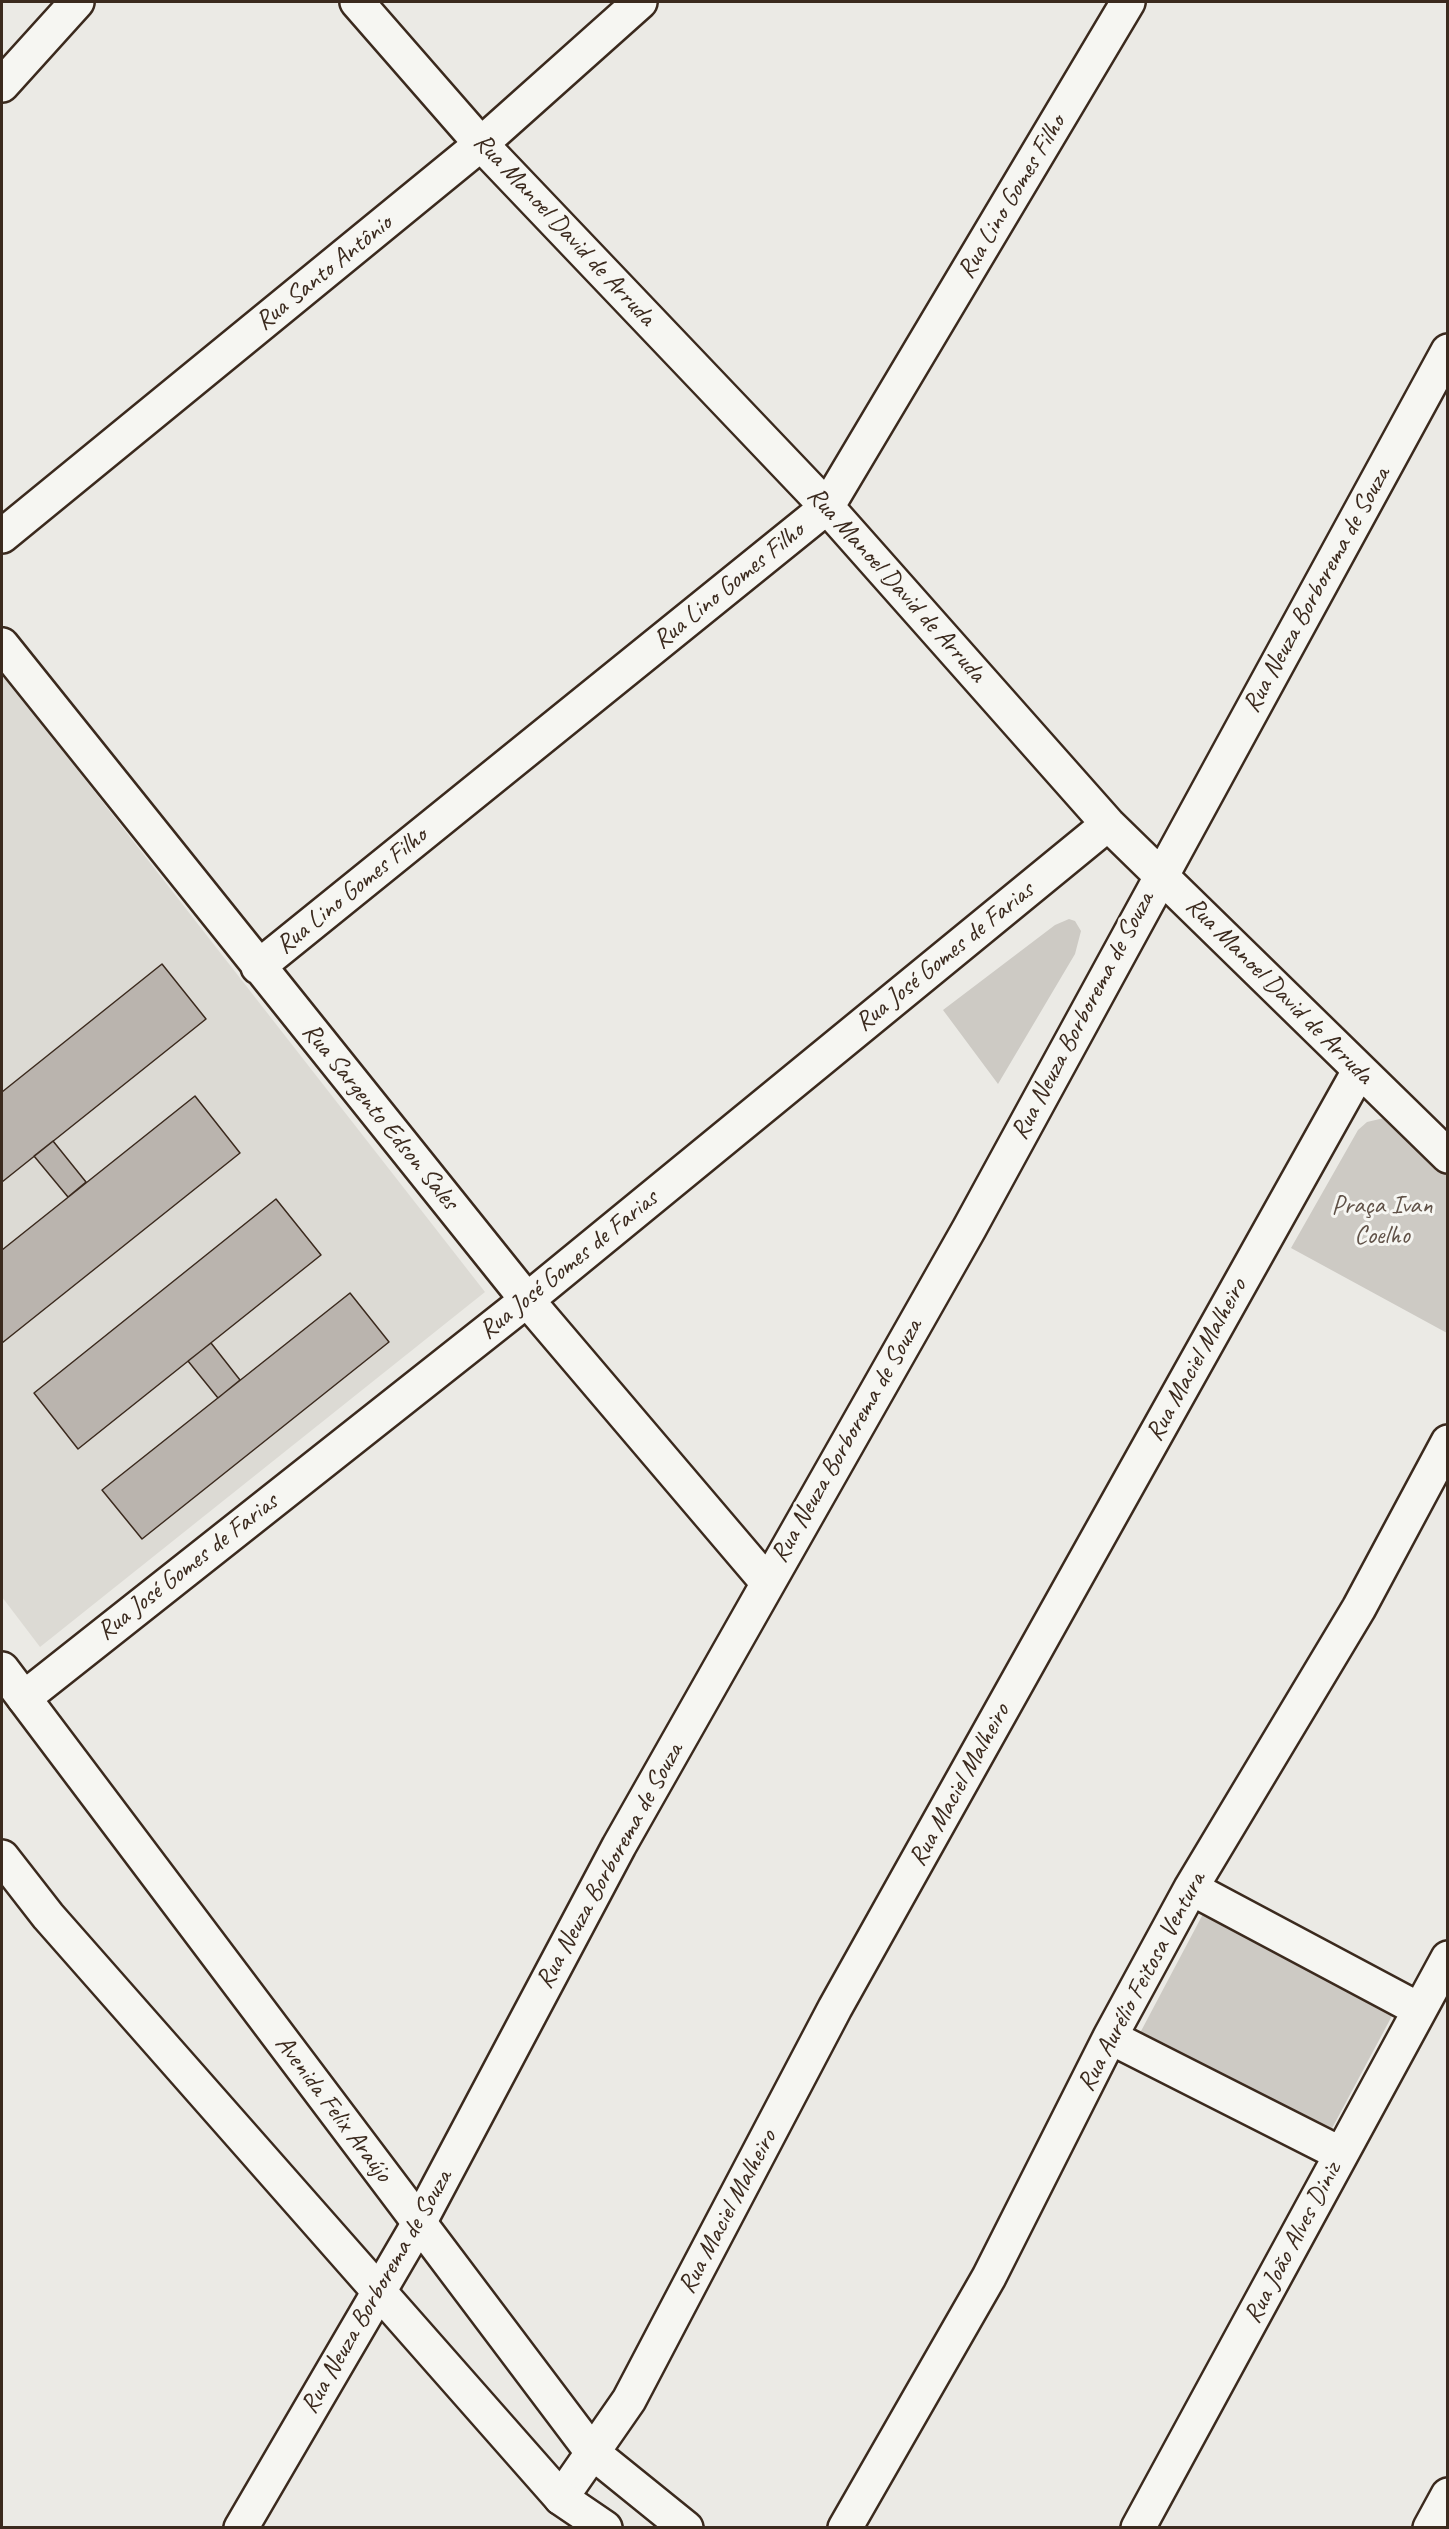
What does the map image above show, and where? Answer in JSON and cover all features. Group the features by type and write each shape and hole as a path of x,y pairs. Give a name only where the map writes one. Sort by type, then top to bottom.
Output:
{"street":[{"path":"2,85 77,2"},
{"name":"Rua Manoel David de Arruda","path":"357,2 481,144 827,507 1108,824 1161,873 1359,1071 1448,1156"},
{"name":"Rua Santo Antônio","path":"2,536 481,144 640,2"},
{"name":"Rua Lino Gomes Filho","path":"258,967 827,507 1128,2"},
{"name":"Rua Neuza Borborema de Souza","path":"241,2528 419,2223 620,1846 767,1582 969,1229 1161,873 1448,351"},
{"name":"Rua Sargento Edson Sales","path":"2,645 527,1300 767,1582"},
{"name":"Rua José Gomes de Farias","path":"24,1698 527,1300 1108,824"},
{"name":"Rua Maciel Malheiro","path":"561,2498 629,2400 835,2008 1359,1071"},
{"name":"Rua Aurélio Feitosa Ventura","path":"845,2528 989,2277 1110,2037 1191,1888 1359,1608 1448,1442"},
{"name":"Avenida Felix Araújo","path":"2,1669 592,2452 686,2528"},
{"path":"2,1857 48,1916 561,2498 605,2528"},
{"path":"1191,1888 1418,2009"},
{"name":"Rua João Alves Diniz","path":"1138,2528 1418,2009 1448,1958"},
{"path":"1110,2037 1341,2154"},
{"path":"1430,2528 1448,2495"}],"shaded area":[{"path":"2,673 485,1292 40,1647 2,1597"}],"green space":[{"path":"1069,919 1075,921 1081,931 1075,954 998,1084 943,1010 1055,925"},
{"name":"Praça Ivan Coelho","path":"1384,1118 1400,1129 1447,1173 1447,1333 1291,1248 1358,1130 1367,1122"},
{"path":"1203,1914 1393,2014 1330,2132 1140,2033"}],"building":[{"path":"162,964 206,1019 2,1182 2,1092"},
{"path":"195,1096 240,1153 2,1343 2,1250"},
{"path":"53,1141 86,1182 68,1197 34,1156"},
{"path":"276,1199 321,1255 78,1449 34,1393"},
{"path":"350,1293 389,1342 142,1539 102,1490"},
{"path":"211,1343 240,1380 218,1398 188,1361"}]}
